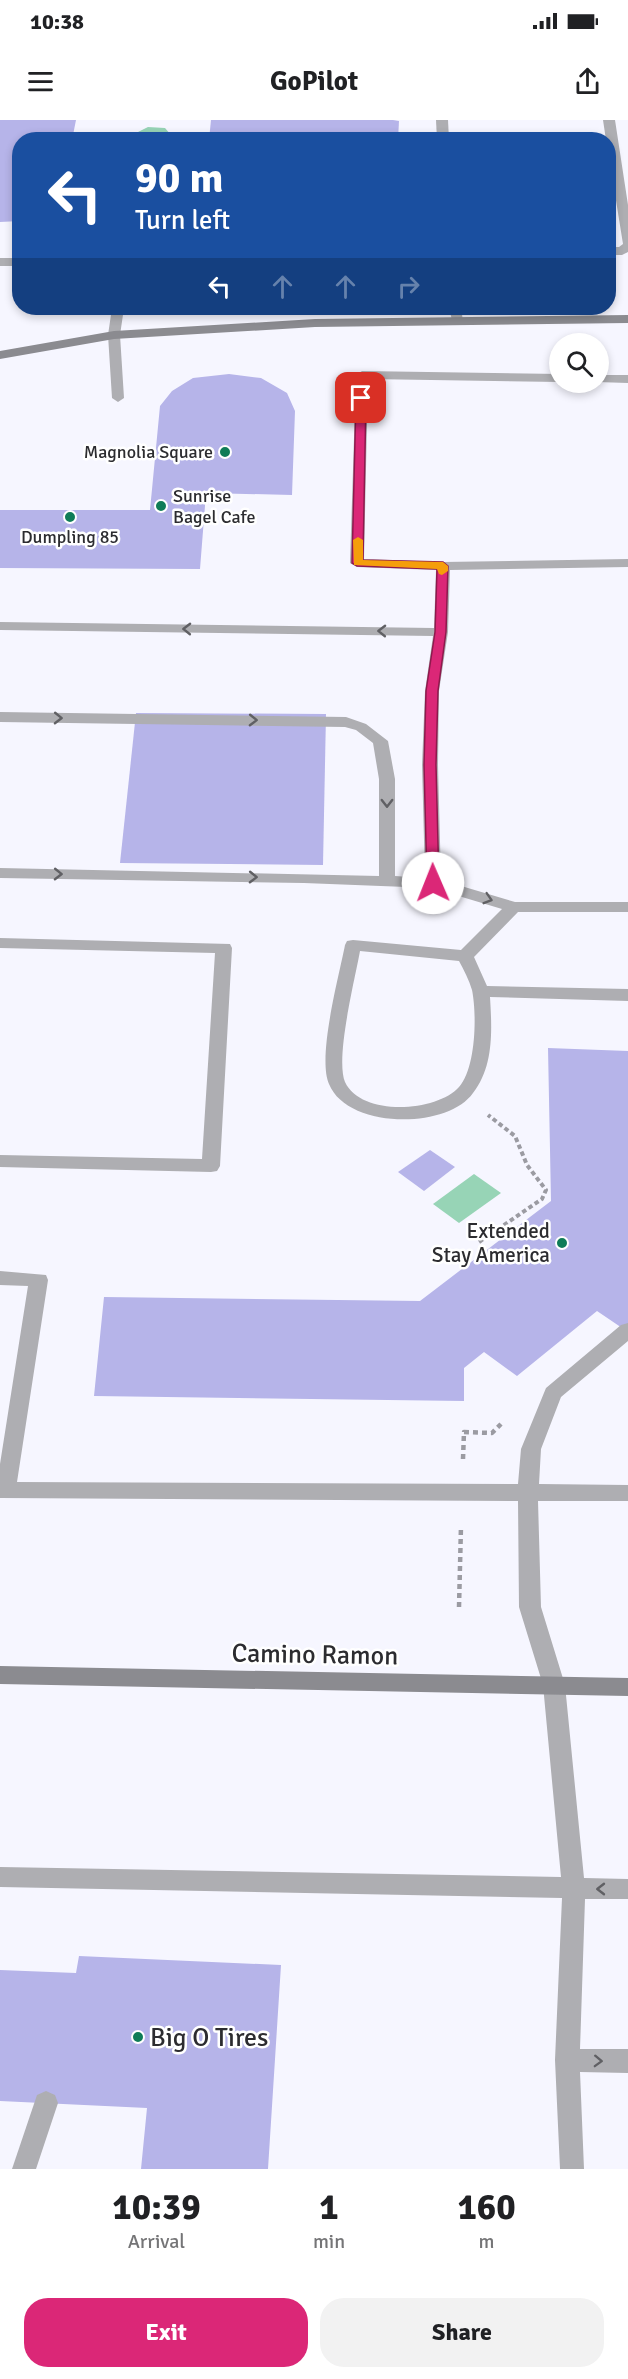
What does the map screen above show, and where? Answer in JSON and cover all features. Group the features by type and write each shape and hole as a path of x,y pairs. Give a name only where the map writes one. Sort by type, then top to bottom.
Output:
{"street":[{"path":"0,355 114,335 315,323 628,319"},
{"name":"Camino Ramon","path":"0,1674 628,1687"}],"lane":[{"path":"616,166 628,244 622,251 616,251"},
{"path":"117,315 114,335 118,398"},
{"path":"456,315 457,321"},
{"path":"549,378 362,375 357,563 443,566 628,563"},
{"path":"609,379 628,379"},
{"path":"433,883 430,765 432,691 441,632 443,566"},
{"path":"0,626 441,632"},
{"path":"0,717 346,722 362,727 380,741 387,779 387,881"},
{"path":"0,873 433,883 514,907 628,907"},
{"path":"465,956 514,907"},
{"path":"0,943 224,948 211,1166 0,1161"},
{"path":"353,945 465,956 480,991 480,1065 465,1092 454,1102 404,1115 372,1110 352,1102 336,1083 333,1063 353,945"},
{"path":"480,991 628,995"},
{"path":"0,1278 39,1280 3,1490 628,1493"},
{"path":"572,2169 567,2060 574,1889 554,1685 530,1607 528,1494 531,1449 553,1393 628,1330"},
{"path":"0,1877 628,1889"},
{"path":"567,2060 628,2061"},
{"path":"24,2169 46,2103"}],"path":[{"path":"454,1102 487,1115 515,1136 527,1165 546,1190 542,1198 479,1242"}],"shaded area":[{"path":"148,127 165,128 168,132 138,132"},
{"path":"474,1174 501,1193 459,1223 433,1204"}],"building":[{"path":"0,120 76,120 74,132 12,132 12,221 0,222"},
{"path":"211,120 399,121 398,132 210,132"},
{"name":"Magnolia Square","path":"229,374 261,378 287,393 295,411 292,495 206,493 200,569 0,568 0,510 150,510 160,406 172,391 193,378"},
{"path":"136,713 326,714 323,865 120,863"},
{"name":"Extended Stay America","path":"548,1048 628,1051 628,1332 597,1311 517,1376 484,1352 464,1368 464,1401 94,1396 104,1297 420,1301 551,1201"},
{"path":"430,1150 455,1167 424,1191 398,1172"},
{"name":"Big O Tires","path":"79,1956 281,1965 268,2169 141,2169 147,2108 0,2101 0,1970 76,1973"}],"slow traffic":[{"path":"358,540 357,563 443,566 442,571"}],"place":[{"name":"Magnolia Square","path":"225,452"},
{"name":"Sunrise Bagel Cafe","path":"161,506"},
{"name":"Dumpling 85","path":"70,517"},
{"name":"Extended Stay America","path":"562,1243"},
{"name":"Big O Tires","path":"138,2037"}],"route":[{"path":"361,398 357,563 443,566 441,632 432,691 430,765 433,883"}]}
